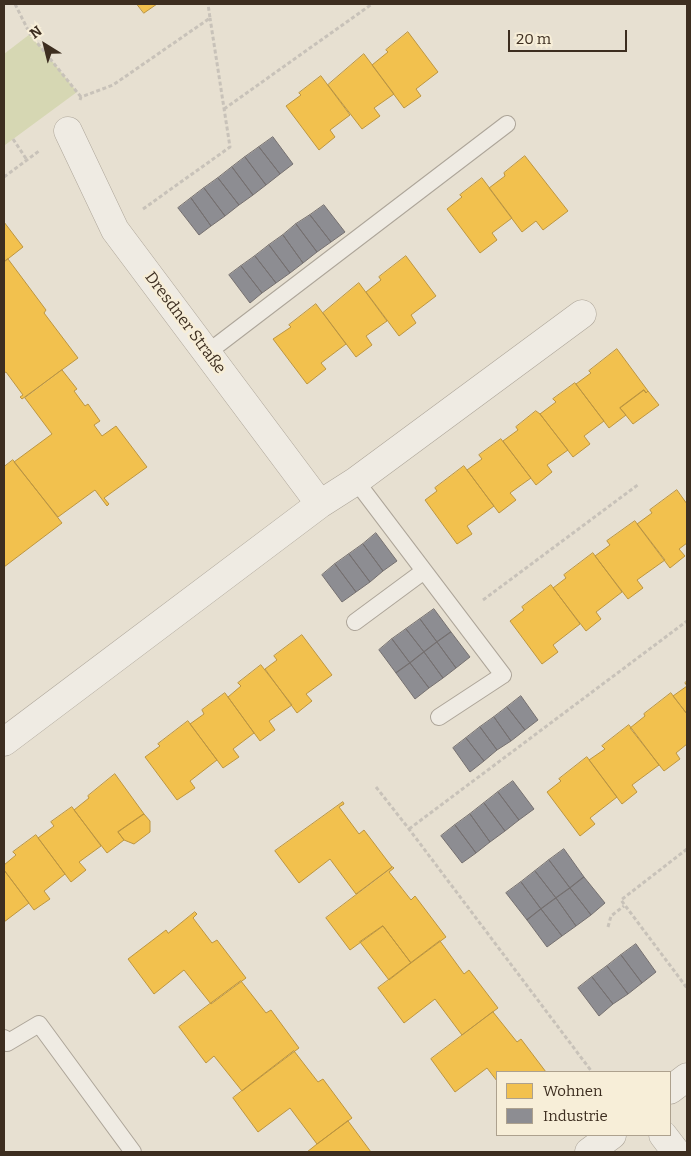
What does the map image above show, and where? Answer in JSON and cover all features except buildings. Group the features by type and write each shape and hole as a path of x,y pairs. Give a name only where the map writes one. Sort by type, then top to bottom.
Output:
{"street":[{"name":"Dresdner Straße","path":"68,131 115,230 320,504"},
{"path":"4,742 320,504 356,481 582,314"},
{"path":"671,1089 687,1077"},
{"path":"590,1152 611,1136"},
{"path":"664,1136 676,1152"}],"lane":[{"path":"208,353 508,124"},
{"path":"356,481 502,675 439,717"},
{"path":"355,622 424,571"},
{"path":"4,1038 7,1042 39,1024 133,1152"}],"path":[{"path":"15,4 30,34 81,97"},
{"path":"115,230 230,147 208,4"},
{"path":"224,109 372,4"},
{"path":"81,97 113,86 210,18"},
{"path":"4,177 68,131 81,97"},
{"path":"13,140 27,160"},
{"path":"460,617 639,484"},
{"path":"409,829 687,621"},
{"path":"376,787 591,1071"},
{"path":"687,849 621,900 687,988"},
{"path":"608,927 611,916 624,906"}],"green space":[{"path":"30,34 77,92 5,145 4,54"}]}
